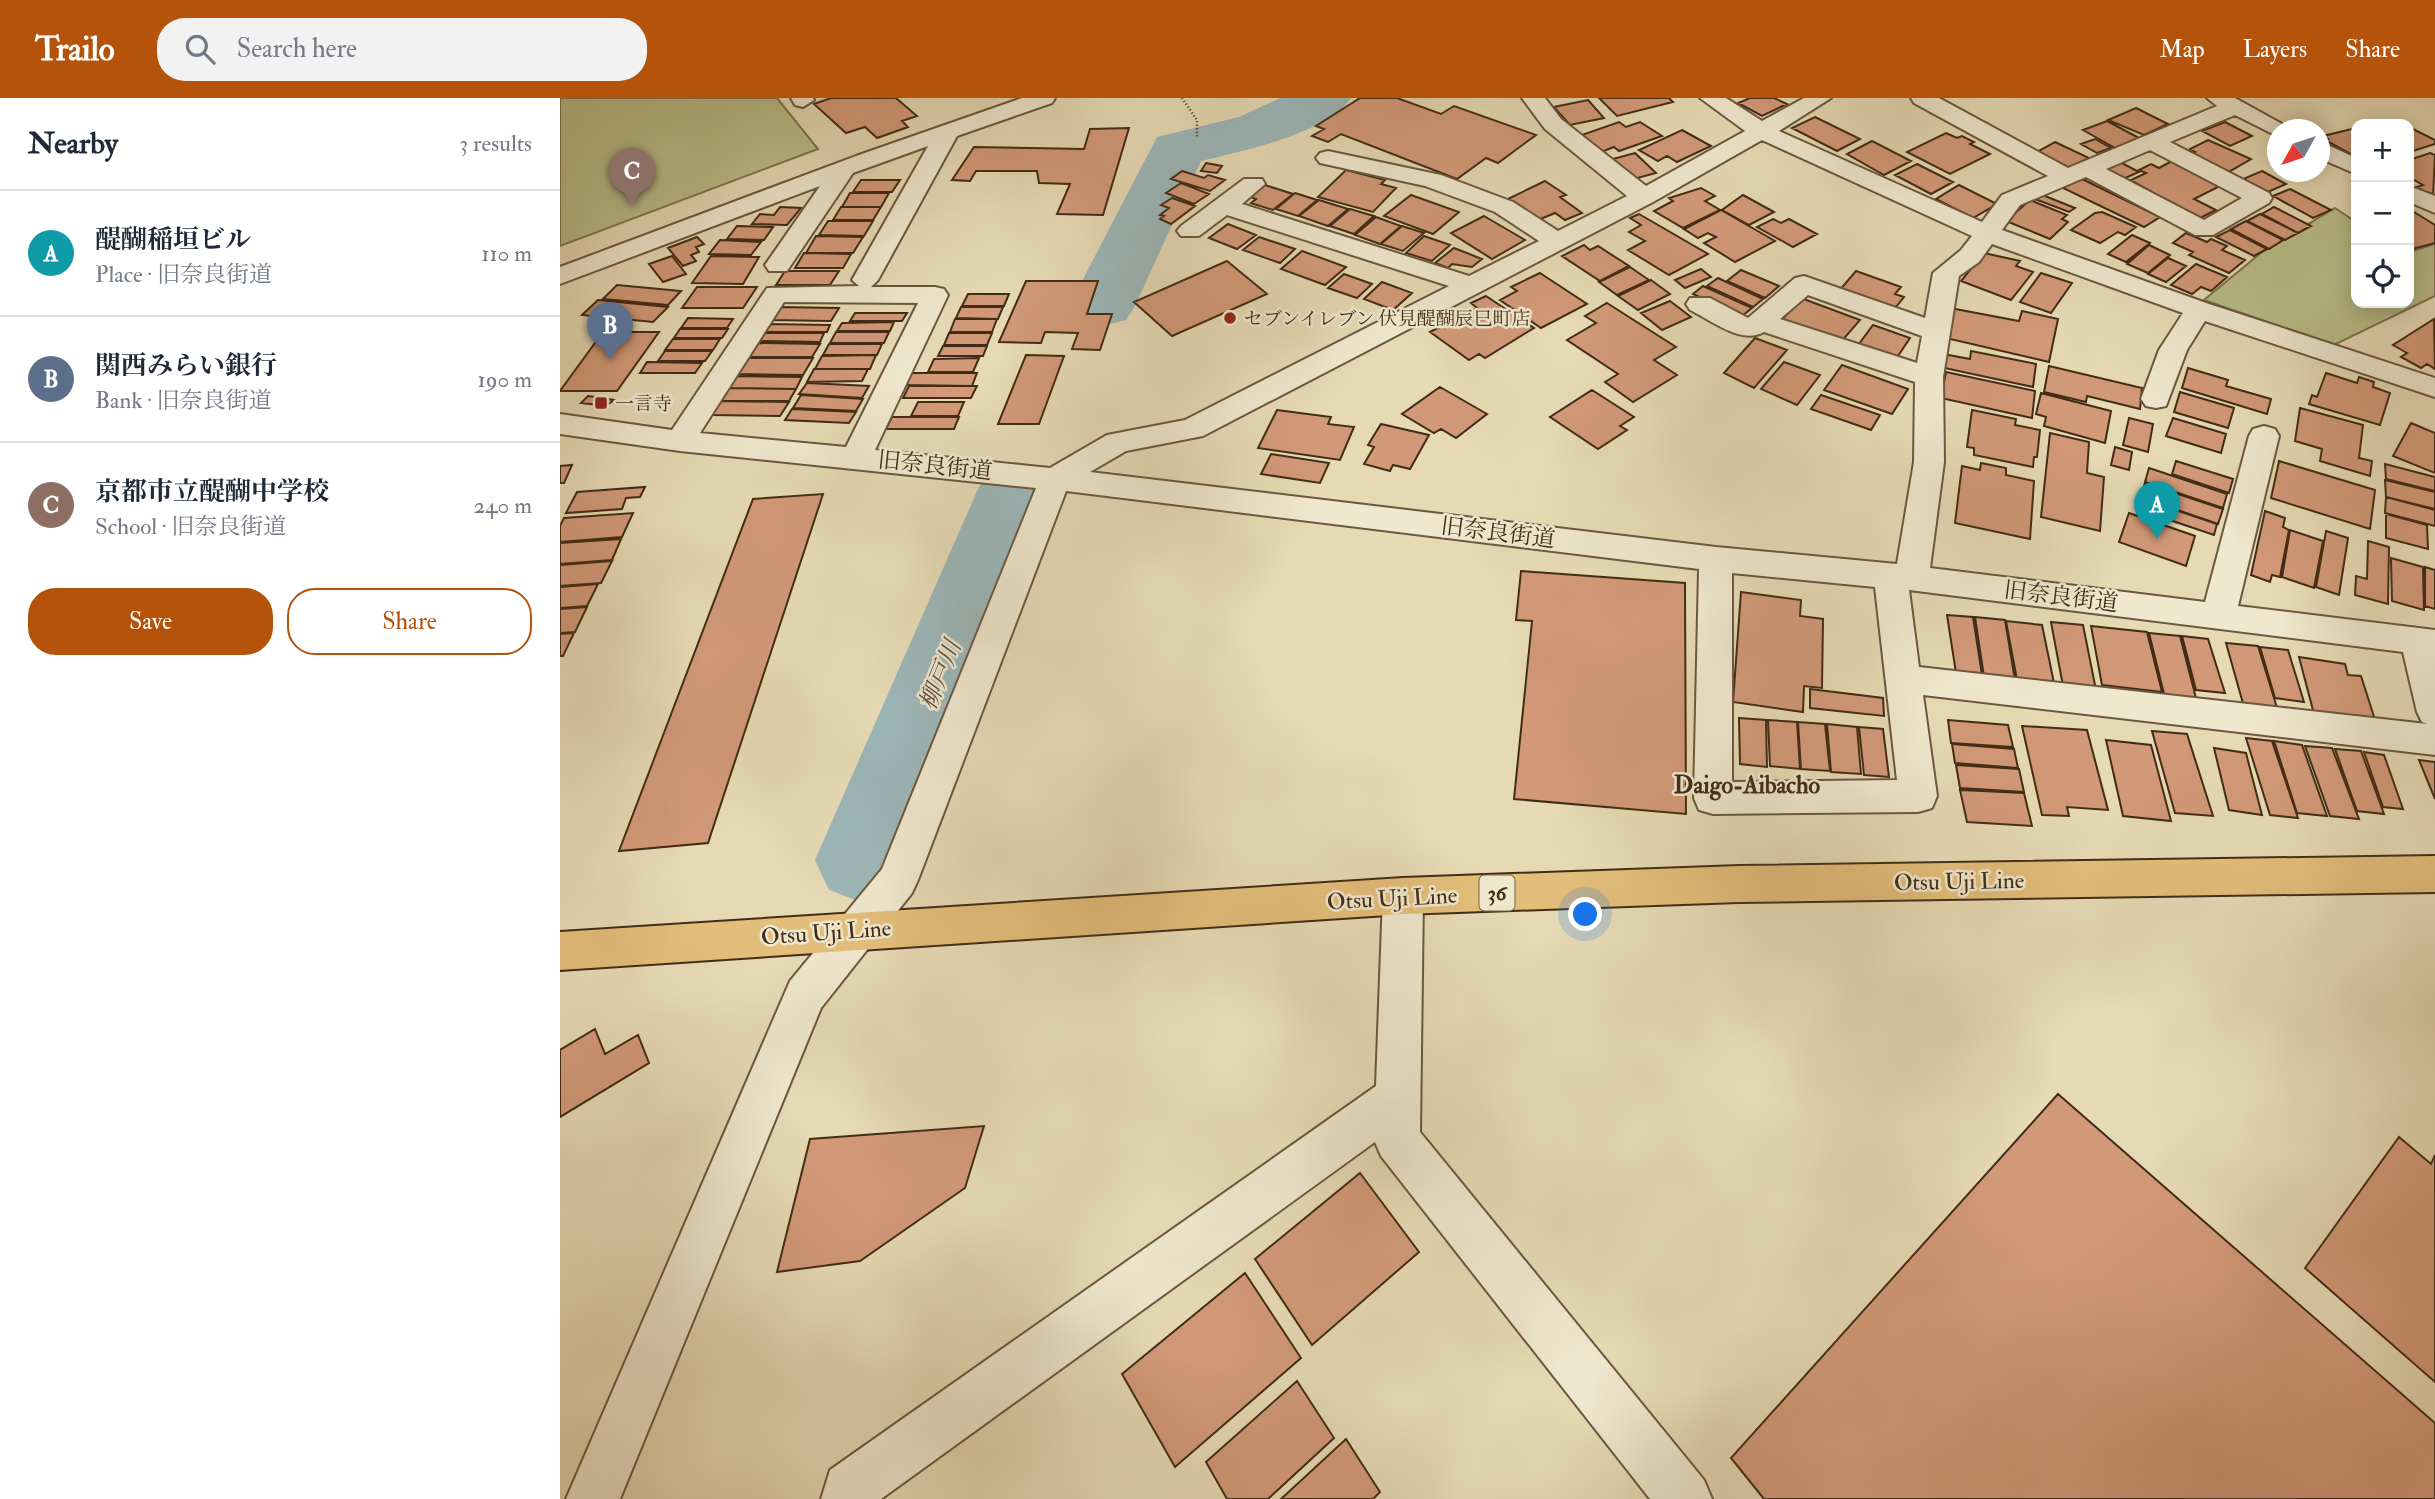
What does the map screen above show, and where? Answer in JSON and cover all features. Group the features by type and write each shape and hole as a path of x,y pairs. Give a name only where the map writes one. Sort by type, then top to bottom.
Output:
{"main road":[{"name":"Otsu Uji Line","path":"560,951 860,929 1403,897 1739,884 2435,874"}],"street":[{"path":"560,276 949,130 1044,98"},
{"path":"1533,98 1553,124 1644,197"},
{"path":"1710,98 1763,132 1987,233 2199,310 2435,388"},
{"path":"1922,98 2204,230 2260,198 2150,141"},
{"path":"593,1499 805,995 898,880 1055,479 1118,442 1192,429 1644,197 1763,132 1815,99"},
{"path":"1716,559 1713,798 1918,796 1903,679 1901,577 1929,461 1929,377 1946,273 1970,256 2011,200 2150,141 2227,102 2267,122"},
{"path":"865,280 949,130"},
{"path":"2330,153 2351,164"},
{"path":"1328,158 1432,180 1504,207 1558,241"},
{"path":"778,265 844,169"},
{"path":"1191,230 1253,184"},
{"path":"2414,195 2435,206"},
{"path":"1223,206 1471,285"},
{"path":"1700,304 1749,330 1804,284 1936,332"},
{"path":"680,441 776,294 935,295 857,456"},
{"path":"2156,399 2173,350 2199,310"},
{"path":"1761,322 1929,377"},
{"name":"旧奈良街道","path":"560,424 680,441 857,456 1716,559 1901,577 2219,614 2426,642"},
{"path":"2219,614 2264,436"},
{"path":"2426,642 2435,712"},
{"path":"1903,679 2435,740"},
{"path":"1403,897 1396,1140 1685,1499"},
{"path":"848,1499 849,1489 1398,1098"}],"path":[{"path":"1182,98 1197,120 1197,137"}],"green space":[{"path":"560,98 777,98 818,149 560,246"},
{"path":"2335,208 2351,219 2351,308 2410,308 2334,345 2204,300 2262,252"},
{"path":"2435,244 2435,296 2414,306 2414,250"}],"building":[{"path":"831,98 896,98 917,116 902,121 908,127 877,138 865,127 846,133 814,104"},
{"path":"1360,98 1397,98 1441,114 1454,106 1536,135 1498,163 1486,158 1457,179 1341,134 1328,142 1312,136 1324,129 1316,126"},
{"path":"1599,98 1669,98 1673,102 1617,116"},
{"path":"1750,98 1774,98 1787,104 1762,116 1738,103"},
{"path":"1588,100 1604,118 1570,125 1554,107"},
{"path":"2136,108 2168,124 2144,135 2108,120"},
{"path":"1815,117 1860,139 1837,151 1792,128"},
{"path":"2107,121 2139,138 2115,148 2083,130"},
{"path":"1619,122 1626,127 1640,122 1662,136 1619,151 1614,147 1601,152 1579,136"},
{"path":"2225,122 2252,136 2230,146 2202,131"},
{"path":"1129,128 1103,215 1057,214 1070,184 1039,183 1037,171 976,171 970,181 952,180 974,147 1084,149 1090,129"},
{"path":"2351,129 2351,154 2330,143 2330,134"},
{"path":"1682,130 1711,146 1677,162 1667,156 1658,161 1639,150"},
{"path":"2414,130 2435,140 2435,144 2414,151"},
{"path":"1946,133 1957,138 1962,136 1974,142 1970,144 1990,154 1950,174 1907,152"},
{"path":"2095,139 2111,148 2097,153 2081,144"},
{"path":"2208,140 2251,159 2225,174 2187,156 2195,152 2190,149"},
{"path":"1872,141 1911,161 1884,175 1847,154"},
{"path":"2055,142 2089,158 2064,171 2033,154"},
{"path":"1635,153 1656,173 1630,180 1609,160"},
{"path":"2430,153 2435,155 2433,196 2417,187 2423,185 2414,180 2414,158"},
{"path":"2172,161 2220,186 2194,199 2216,210 2198,219 2131,180 2146,173 2139,170 2151,164 2159,168"},
{"path":"2120,162 2139,172 2121,180 2102,170"},
{"path":"1206,163 1222,166 1217,173 1201,171"},
{"path":"1917,164 1953,182 1931,194 1895,175"},
{"path":"1346,170 1385,180 1381,184 1396,188 1373,212 1318,197"},
{"path":"1182,171 1204,178 1208,175 1225,180 1210,191 1171,179"},
{"path":"2262,171 2267,174 2267,182 2286,184 2268,192 2243,179"},
{"path":"2080,178 2160,217 2144,227 2063,188"},
{"path":"861,180 900,180 892,192 853,192"},
{"path":"1545,181 1566,195 1560,197 1582,213 1565,220 1555,213 1538,220 1508,199"},
{"path":"1181,183 1209,194 1194,204 1166,193"},
{"path":"1265,185 1293,194 1273,210 1251,203 1256,199 1250,197"},
{"path":"1959,185 1997,204 1973,218 1936,199"},
{"path":"1701,188 1715,196 1705,201 1720,210 1683,228 1654,211 1673,201 1669,198"},
{"path":"2290,189 2331,210 2313,218 2273,196"},
{"path":"850,193 889,193 881,207 842,207"},
{"path":"1295,193 1317,200 1298,216 1276,209"},
{"path":"2040,194 2075,208 2069,212 2035,199"},
{"path":"1411,195 1459,212 1433,234 1384,216"},
{"path":"1743,195 1774,212 1749,225 1722,210"},
{"path":"1172,198 1195,206 1171,224 1160,219 1164,216 1160,215 1169,208 1161,205"},
{"path":"1319,200 1348,209 1328,226 1299,216"},
{"path":"2030,200 2067,215 2062,219 2068,222 2050,239 2006,221"},
{"path":"780,207 801,208 787,225 752,224 760,214 774,215"},
{"path":"841,207 881,207 873,220 833,220"},
{"path":"2274,207 2311,226 2298,233 2262,214"},
{"path":"1350,209 1374,216 1354,234 1330,226"},
{"path":"1721,210 1775,241 1735,262 1704,243 1716,237 1708,233 1698,238 1684,229"},
{"path":"2102,212 2136,227 2125,235 2118,232 2100,243 2071,230 2095,213"},
{"path":"2414,212 2435,225 2435,243 2414,249"},
{"path":"1639,214 1708,254 1669,275 1628,250 1645,241 1629,232 1641,225 1630,218"},
{"path":"2260,214 2298,233 2285,240 2247,221"},
{"path":"1484,216 1525,240 1492,259 1451,233"},
{"path":"1376,217 1401,226 1380,244 1355,235"},
{"path":"1773,219 1781,223 1789,219 1817,234 1793,247 1757,227"},
{"path":"828,221 873,221 864,236 819,235"},
{"path":"2246,221 2283,240 2269,249 2231,229"},
{"path":"1228,224 1256,235 1237,249 1209,238"},
{"path":"737,226 773,227 764,240 727,239"},
{"path":"1402,226 1424,233 1403,251 1381,244"},
{"path":"2230,230 2267,249 2254,256 2216,237"},
{"path":"2186,233 2207,242 2211,239 2227,246 2222,250 2245,260 2229,273 2189,255 2193,252 2173,243"},
{"path":"2132,235 2150,243 2126,262 2108,254"},
{"path":"816,236 863,237 853,253 806,253"},
{"path":"1424,236 1450,245 1432,261 1406,253"},
{"path":"697,237 704,244 696,247 699,252 691,255 696,261 683,266 668,248"},
{"path":"1259,237 1295,249 1280,263 1243,250"},
{"path":"720,240 761,242 751,255 709,254"},
{"path":"1584,245 1590,250 1598,246 1629,266 1600,281 1562,256"},
{"path":"2149,245 2170,255 2148,273 2127,264"},
{"path":"1454,248 1482,259 1472,267 1452,264 1448,268 1435,263"},
{"path":"1302,251 1346,267 1325,285 1281,269"},
{"path":"804,253 851,254 843,268 795,268"},
{"path":"1984,253 2020,261 2016,266 2033,272 2011,300 1961,281"},
{"path":"672,256 686,274 663,282 649,264"},
{"path":"711,256 759,257 743,284 692,283"},
{"path":"2168,258 2186,266 2166,282 2148,274"},
{"path":"1227,261 1267,294 1172,336 1134,302"},
{"path":"2196,264 2227,277 2211,291 2201,287 2192,294 2171,285"},
{"path":"1630,267 1649,280 1617,295 1599,282"},
{"path":"1701,269 1711,277 1685,288 1675,280"},
{"path":"1741,270 1779,286 1765,298 1727,281"},
{"path":"785,271 839,271 830,285 776,285"},
{"path":"1856,271 1901,287 1895,294 1904,297 1892,312 1838,292"},
{"path":"1540,273 1587,304 1541,328 1500,300 1517,291 1511,287"},
{"path":"2041,273 2072,283 2051,313 2020,302"},
{"path":"1344,274 1372,284 1357,298 1328,288"},
{"path":"1718,278 1763,299 1753,307 1707,286"},
{"path":"1651,280 1670,294 1638,310 1618,296"},
{"path":"1026,281 1098,281 1087,314 1112,314 1100,350 1072,349 1078,333 1045,332 1041,343 999,342"},
{"path":"1382,282 1412,293 1393,310 1364,299"},
{"path":"617,285 681,291 668,305 603,299"},
{"path":"1703,286 1752,308 1742,316 1693,294"},
{"path":"697,287 757,287 743,308 682,308"},
{"path":"968,294 1009,294 1004,306 962,306"},
{"path":"1486,296 1534,328 1485,358 1479,354 1469,360 1430,332 1477,308 1471,303"},
{"path":"1801,298 1860,320 1840,343 1781,321"},
{"path":"598,300 668,307 653,322 582,315"},
{"path":"1670,301 1691,317 1662,330 1641,313"},
{"path":"1607,303 1676,347 1654,360 1677,375 1633,402 1605,382 1618,374 1567,340 1596,323 1585,316"},
{"path":"778,307 839,308 831,321 769,320"},
{"path":"961,307 1003,307 998,319 956,318"},
{"path":"1950,308 2019,321 2022,311 2058,319 2049,362 1946,338"},
{"path":"855,313 907,313 902,321 850,321"},
{"path":"688,318 733,319 727,328 681,328"},
{"path":"955,319 997,319 992,332 950,332"},
{"path":"2434,319 2435,369 2427,364 2421,368 2401,357 2407,353 2393,345"},
{"path":"894,322 890,331 837,331 842,323"},
{"path":"766,324 830,325 827,332 761,332"},
{"path":"1873,325 1910,338 1894,362 1856,348"},
{"path":"680,329 728,329 722,338 674,338"},
{"path":"603,332 659,332 617,391 560,391"},
{"path":"836,332 889,332 884,343 830,343"},
{"path":"760,333 824,333 820,342 755,341"},
{"path":"949,333 992,333 987,345 944,345"},
{"path":"1755,338 1787,350 1754,388 1724,373"},
{"path":"673,339 720,339 713,350 665,350"},
{"path":"754,343 820,344 812,357 746,357"},
{"path":"829,344 882,344 877,355 823,355"},
{"path":"943,346 987,346 983,356 938,356"},
{"path":"665,351 712,351 705,361 658,361"},
{"path":"1971,351 2036,364 2033,387 1940,367 1943,354 1970,359"},
{"path":"876,355 870,369 815,369 822,356"},
{"path":"1026,355 1064,356 1039,424 998,424"},
{"path":"747,358 813,358 803,375 736,374"},
{"path":"979,358 973,372 928,372 934,359"},
{"path":"647,362 702,363 695,373 640,373"},
{"path":"1784,362 1820,375 1797,405 1761,389"},
{"path":"1842,365 1908,389 1892,414 1824,390"},
{"path":"2049,366 2142,388 2140,409 2087,396 2086,402 2044,392"},
{"path":"2188,368 2228,380 2226,386 2271,399 2267,414 2182,388"},
{"path":"814,369 868,369 862,381 807,382"},
{"path":"1946,372 2035,391 2032,418 1941,398"},
{"path":"910,373 977,373 972,386 904,385"},
{"path":"2326,373 2357,383 2359,377 2374,382 2373,387 2390,393 2380,425 2309,404 2312,395 2317,397"},
{"path":"736,376 802,377 796,389 729,388"},
{"path":"807,383 869,386 862,398 799,394"},
{"path":"909,386 977,386 971,398 903,398"},
{"path":"1440,387 1487,414 1456,438 1441,429 1434,433 1402,414"},
{"path":"729,388 796,389 789,401 721,401"},
{"path":"1592,390 1634,417 1620,426 1627,430 1598,449 1550,417"},
{"path":"2180,392 2234,408 2228,428 2174,412"},
{"path":"2041,393 2111,411 2105,443 2044,426 2046,417 2036,414"},
{"path":"801,395 863,399 856,411 793,408"},
{"path":"1821,395 1880,415 1871,430 1811,409"},
{"path":"588,396 614,400 606,406 581,403"},
{"path":"719,401 789,402 780,416 710,415"},
{"path":"918,402 964,402 958,416 911,416"},
{"path":"2300,408 2363,425 2359,458 2372,461 2370,476 2320,461 2322,449 2295,441"},
{"path":"792,409 856,412 849,423 785,420"},
{"path":"1277,410 1331,417 1328,424 1354,427 1340,460 1258,448"},
{"path":"1972,410 2016,419 2015,425 2040,430 2033,467 1974,455 1974,448 1967,447"},
{"path":"892,417 959,417 954,429 886,429"},
{"path":"2129,418 2153,424 2148,452 2123,445"},
{"path":"2173,418 2226,434 2221,453 2166,436"},
{"path":"2411,423 2435,433 2435,473 2393,456"},
{"path":"1381,424 1429,435 1410,469 1393,465 1390,471 1364,464 1374,447 1368,445"},
{"path":"2050,433 2089,442 2087,473 2104,477 2100,531 2041,517"},
{"path":"2115,447 2132,452 2129,470 2111,465"},
{"path":"1271,454 1329,463 1320,483 1261,474"},
{"path":"2176,461 2233,479 2229,493 2172,474"},
{"path":"2279,461 2375,490 2370,529 2271,498"},
{"path":"1981,463 2006,468 2006,475 2034,481 2030,539 1955,523 1962,466 1980,470"},
{"path":"2385,464 2435,477 2435,491 2386,479"},
{"path":"572,465 564,483 560,483 560,466"},
{"path":"2149,468 2227,494 2223,508 2145,482"},
{"path":"2385,480 2435,492 2435,509 2386,497"},
{"path":"2145,483 2223,509 2218,524 2140,497"},
{"path":"645,487 640,497 626,498 622,509 566,513 577,492"},
{"path":"823,494 708,843 619,851 753,499"},
{"path":"2386,497 2435,510 2435,526 2385,513"},
{"path":"2140,498 2217,524 2214,535 2137,509"},
{"path":"2265,511 2285,518 2283,527 2289,530 2280,577 2272,575 2270,582 2251,575"},
{"path":"633,513 622,537 560,542 560,526 564,518"},
{"path":"2129,513 2195,536 2186,566 2119,542"},
{"path":"2386,514 2427,525 2428,549 2386,538"},
{"path":"2290,530 2323,541 2314,588 2282,577"},
{"path":"2326,531 2348,538 2339,595 2316,587"},
{"path":"621,539 612,560 560,564 560,543"},
{"path":"2368,541 2389,547 2388,604 2355,595 2356,576 2367,579"},
{"path":"2391,558 2423,567 2424,610 2392,601"},
{"path":"612,561 601,583 560,586 560,565"},
{"path":"2425,567 2435,570 2435,609 2425,606"},
{"path":"1521,571 1685,583 1686,814 1514,799 1532,621 1516,620"},
{"path":"598,584 587,606 560,608 560,587"},
{"path":"1741,592 1801,600 1800,616 1823,619 1822,688 1804,686 1803,712 1733,702"},
{"path":"587,607 575,632 560,633 560,609"},
{"path":"1947,615 1973,617 1982,675 1956,673"},
{"path":"1975,617 2005,620 2015,680 1984,677"},
{"path":"2006,621 2042,625 2054,683 2017,680"},
{"path":"2051,622 2083,625 2096,690 2063,686"},
{"path":"2091,626 2147,632 2162,692 2102,685"},
{"path":"574,633 563,656 560,656 560,634"},
{"path":"2149,633 2180,636 2197,702 2165,698"},
{"path":"2182,636 2208,639 2225,693 2196,690"},
{"path":"2226,643 2258,646 2278,711 2244,707"},
{"path":"2260,647 2288,650 2304,702 2275,698"},
{"path":"2299,657 2345,664 2348,675 2361,676 2376,723 2314,714"},
{"path":"1810,689 1883,698 1884,716 1810,708"},
{"path":"1739,718 1766,720 1767,767 1740,764"},
{"path":"1768,720 1797,722 1800,769 1770,766"},
{"path":"1948,720 2008,725 2013,747 1951,743"},
{"path":"1798,722 1825,724 1830,771 1801,769"},
{"path":"1827,724 1857,727 1861,774 1831,772"},
{"path":"2022,726 2087,730 2108,810 2067,807 2069,816 2042,815"},
{"path":"1859,727 1883,729 1889,777 1864,775"},
{"path":"2152,731 2187,734 2213,816 2175,813"},
{"path":"2246,738 2272,741 2298,818 2270,815"},
{"path":"2106,740 2151,745 2171,821 2123,816"},
{"path":"2274,741 2302,745 2327,816 2297,813"},
{"path":"1952,744 2014,749 2018,768 1955,763"},
{"path":"2305,746 2332,748 2359,819 2330,816"},
{"path":"2214,748 2246,753 2262,815 2229,810"},
{"path":"2335,749 2361,751 2384,814 2357,811"},
{"path":"2364,752 2384,755 2403,809 2383,807"},
{"path":"2419,760 2435,762 2435,799"},
{"path":"1956,765 2019,769 2024,792 1960,788"},
{"path":"1960,790 2024,793 2032,826 1967,822"},
{"path":"595,1029 605,1054 638,1035 649,1063 560,1117 560,1050"},
{"path":"2058,1094 2435,1423 2435,1499 1764,1499 1731,1458"},
{"path":"984,1126 965,1188 860,1261 777,1272 810,1139"},
{"path":"2399,1137 2431,1164 2435,1155 2435,1382 2305,1268"},
{"path":"1360,1173 1419,1252 1312,1345 1255,1259"},
{"path":"1245,1273 1301,1358 1175,1467 1122,1374"},
{"path":"1297,1381 1334,1438 1268,1499 1227,1499 1206,1462"},
{"path":"1346,1439 1380,1492 1373,1499 1281,1499"}],"waterway":[{"name":"柳戸川","path":"1102,306 1177,149 1258,130 1324,98"},
{"name":"柳戸川","path":"864,860 1016,489"}],"place":[{"name":"京都市立醍醐中学校","path":"632,206"},
{"name":"セブンイレブン 伏見醍醐辰巳町店","path":"1230,318"},
{"name":"関西みらい銀行","path":"610,360"},
{"name":"一言寺","path":"601,403"},
{"name":"醍醐稲垣ビル","path":"2157,539"}],"district":[{"name":"Daigo-Aibacho","path":"1747,785"}]}
